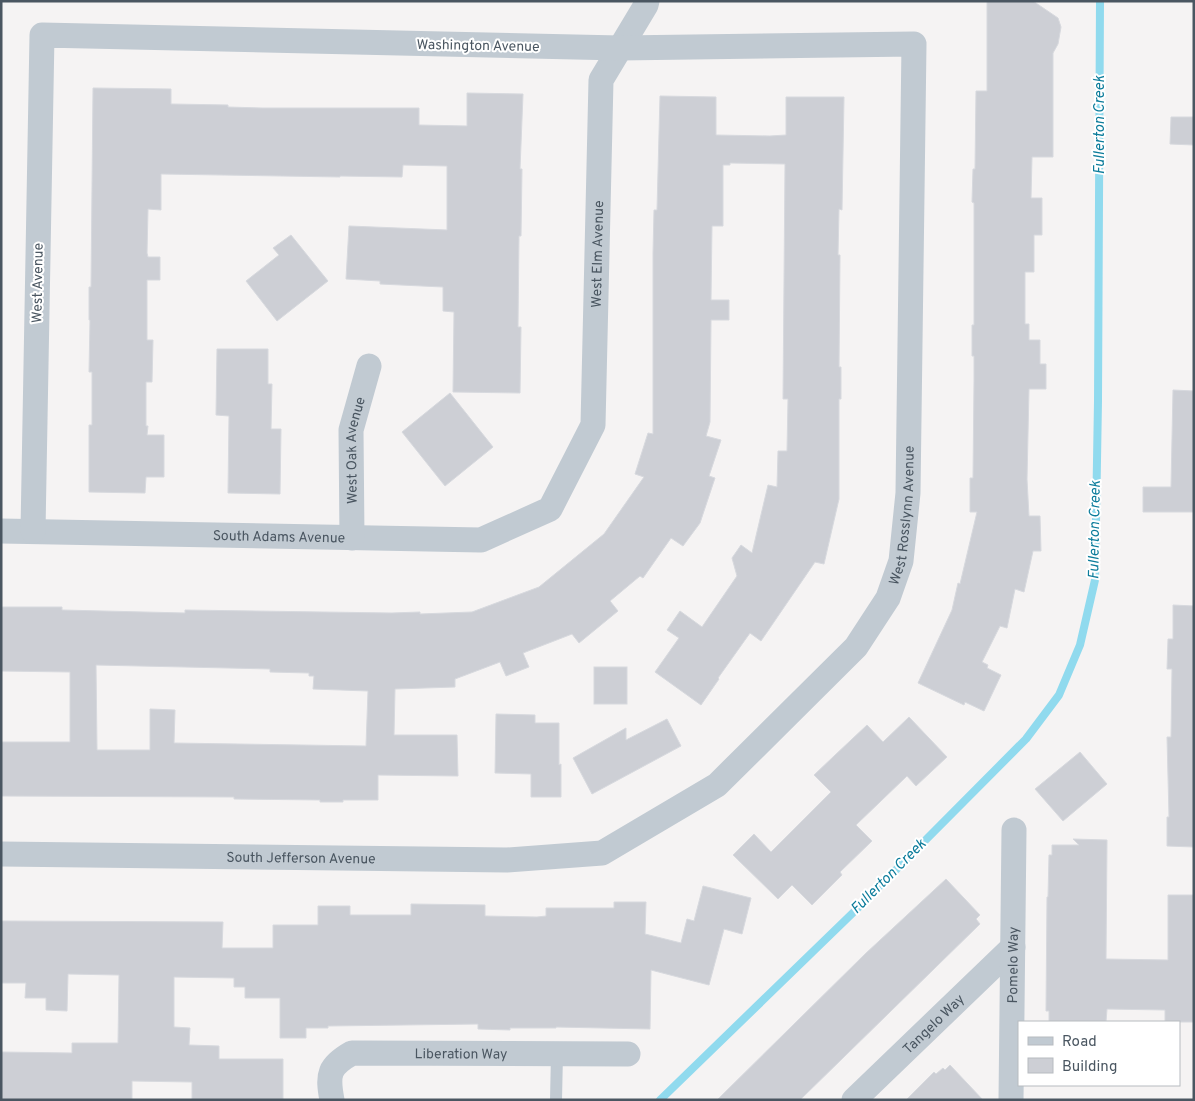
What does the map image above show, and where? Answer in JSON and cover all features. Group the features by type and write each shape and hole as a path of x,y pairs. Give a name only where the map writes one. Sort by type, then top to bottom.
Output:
{"street":[{"name":"West Elm Avenue","path":"550,510 593,425 601,80 647,1"},
{"name":"Washington Avenue","path":"42,35 620,48 914,44"},
{"name":"West Avenue","path":"33,531 42,35"},
{"name":"West Rosslynn Avenue","path":"602,853 717,785 856,647 888,598 901,561 908,493 914,44"},
{"name":"West Oak Avenue","path":"352,538 352,430 369,366"},
{"name":"South Adams Avenue","path":"1,532 33,531 481,540 550,510"},
{"name":"Pomelo Way","path":"1011,1100 1014,830"},
{"name":"South Jefferson Avenue","path":"1,854 507,860 602,853"},
{"name":"Tangelo Way","path":"854,1100 1013,947"},
{"name":"Liberation Way","path":"332,1100 329,1084 331,1070 340,1060 352,1053 628,1054"}],"lane":[{"path":"556,1100 557,1054"}],"building":[{"path":"987,1 1033,1 1058,18 1061,27 1058,44 1053,53 1053,157 1032,157 1031,198 1042,198 1042,235 1034,235 1034,272 1025,272 1025,324 1029,324 1029,340 1040,340 1040,364 1046,364 1046,389 1029,389 1027,479 1029,516 1040,516 1041,551 1033,551 1024,592 1015,589 1007,628 1000,626 982,662 988,665 987,668 1001,675 984,711 965,702 964,705 918,683 952,610 977,512 970,512 970,478 973,478 974,382 972,325 974,325 974,203 972,202 973,169 975,169 976,91 987,91"},
{"path":"93,88 171,89 171,104 228,105 228,107 262,108 419,108 419,125 467,126 467,93 523,94 518,327 521,327 520,393 453,392 454,312 443,311 443,287 380,284 380,281 346,279 349,226 447,230 447,166 403,165 402,177 161,174 161,210 148,209 147,253 148,257 160,257 160,280 147,280 147,340 153,340 152,382 146,382 146,426 148,426 147,435 164,435 164,477 146,477 145,493 89,492 89,425 92,425 92,372 89,372 89,287 91,287"},
{"path":"660,96 716,97 716,135 770,136 786,135 786,97 844,97 842,210 839,209 838,255 840,255 839,367 841,367 841,399 839,399 839,499 824,564 815,562 761,641 750,633 701,705 655,672 679,638 667,630 680,611 702,627 737,576 732,558 741,545 752,553 768,485 777,487 778,451 787,451 788,399 783,399 785,164 730,163 730,165 723,165 723,226 712,226 711,300 729,300 729,320 711,320 710,422 706,436 721,440 709,476 715,478 700,523 683,546 671,538 643,578 640,576 610,601 618,611 579,643 572,634 523,653 529,667 506,676 500,662 455,679 455,687 395,689 394,735 457,735 458,776 378,775 378,800 343,800 343,802 234,799 234,797 1,796 1,742 70,742 70,672 1,671 1,607 62,607 62,610 185,613 185,610 420,612 420,614 472,612 539,587 604,534 644,477 635,474 648,433 653,434 653,254 654,210 657,210","holes":["96,665 270,669 270,672 309,673 309,676 314,676 313,689 368,691 366,746 174,743 175,710 150,709 150,750 97,750"]},
{"path":"1171,117 1194,117 1194,145 1170,144"},
{"path":"291,235 328,281 277,321 246,281 279,255 273,248"},
{"path":"217,349 268,349 268,384 272,384 271,429 281,429 280,494 228,493 229,416 216,415"},
{"path":"1173,390 1194,391 1194,512 1143,512 1143,487 1171,487"},
{"path":"450,393 493,447 445,486 402,432"},
{"path":"1173,605 1194,606 1194,847 1167,846 1167,817 1169,817 1167,737 1171,737 1172,669 1167,669 1168,639 1173,639"},
{"path":"594,667 627,667 627,704 594,704"},
{"path":"496,714 535,715 535,723 559,723 561,797 531,797 531,774 495,773"},
{"path":"909,717 947,757 916,786 907,776 856,825 872,841 840,872 842,875 812,905 792,885 778,899 733,855 754,834 771,852 831,792 814,775 867,725 883,742"},
{"path":"667,719 681,746 592,794 573,758 626,728 626,740"},
{"path":"1080,752 1107,784 1063,821 1035,789"},
{"path":"1073,839 1107,840 1106,959 1168,960 1168,895 1194,895 1194,1022 1165,1021 1165,1010 1107,1009 1106,1021 1049,1021 1049,1011 1046,1011 1049,855 1052,855 1052,845 1079,845"},
{"path":"946,879 980,915 976,919 980,924 800,1100 717,1100 865,954"},
{"path":"703,886 751,898 742,934 724,929 709,985 651,970 650,1029 556,1027 510,1028 510,1030 478,1029 478,1024 328,1026 328,1028 306,1028 306,1038 280,1038 280,998 245,998 245,987 234,987 234,978 174,977 174,1027 190,1028 189,1045 219,1046 219,1059 283,1059 283,1100 192,1100 192,1082 132,1081 132,1100 1,1100 1,1052 72,1053 72,1043 118,1043 119,975 68,974 67,1011 46,1010 46,998 25,998 26,983 1,983 1,921 223,922 222,948 273,948 273,925 318,925 318,906 350,906 350,915 411,915 411,904 485,905 485,916 537,917 546,916 546,908 614,908 614,902 646,902 645,934 681,943 687,919 694,921"},
{"path":"950,1065 983,1100 906,1100 934,1072 936,1074 943,1068 945,1070"}],"waterway":[{"name":"Fullerton Creek","path":"660,1100 862,904 1026,739 1059,695 1080,645 1095,580 1100,1"}]}
